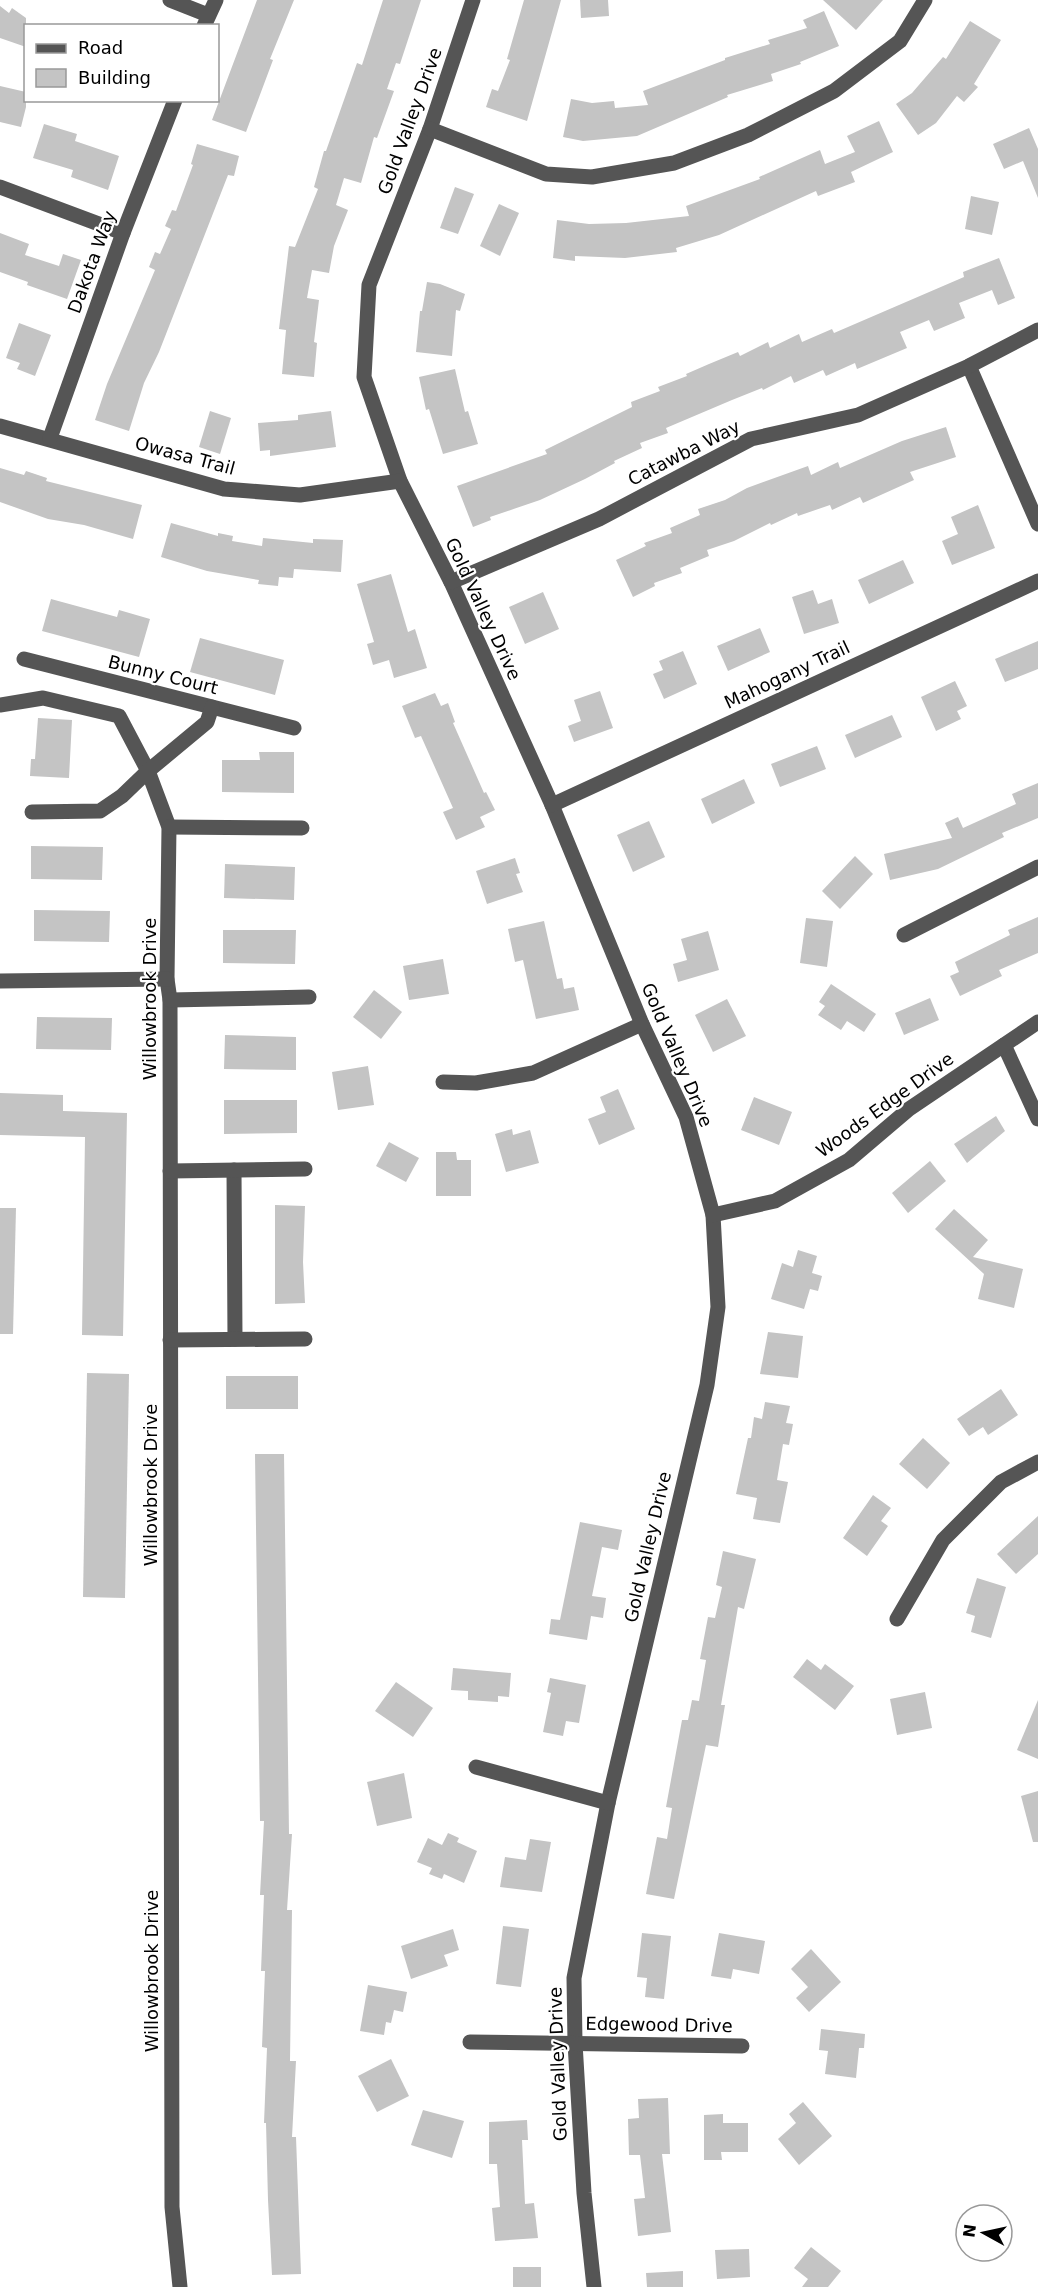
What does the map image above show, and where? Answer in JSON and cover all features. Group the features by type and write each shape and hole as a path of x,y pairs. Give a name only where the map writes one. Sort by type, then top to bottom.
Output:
{"street":[{"path":"170,0 206,20 216,0"},
{"name":"Gold Valley Drive","path":"473,0 430,129 369,285 364,377 400,481 451,582 552,805 642,1024 686,1117 712,1215 718,1307 707,1385 608,1803 574,1978 574,2043 584,2193 594,2287"},
{"path":"430,129 546,174 592,177 674,162 748,135 834,91 900,41 925,0"},
{"name":"Dakota Way","path":"50,438 123,233 174,102"},
{"path":"0,187 123,233"},
{"name":"Catawba Way","path":"451,582 599,519 751,439 858,415 969,366 1038,330"},
{"path":"969,366 1038,524"},
{"name":"Owasa Trail","path":"0,426 50,438 224,489 300,495 400,481"},
{"name":"Mahogany Trail","path":"552,805 1038,581"},
{"name":"Bunny Court","path":"24,659 294,728"},
{"name":"Willowbrook Drive","path":"0,705 43,698 119,716 148,771 169,827 167,979 170,1000 172,2207 180,2287"},
{"path":"32,812 100,811 122,796 207,722 212,707"},
{"path":"169,827 302,828"},
{"path":"904,935 1038,867"},
{"path":"0,981 167,979"},
{"path":"170,1000 309,997"},
{"name":"Woods Edge Drive","path":"712,1215 775,1201 849,1160 909,1109 1038,1022"},
{"path":"443,1082 476,1083 533,1073 642,1024"},
{"path":"1004,1045 1038,1119"},
{"path":"170,1171 305,1169"},
{"path":"234,1170 235,1340"},
{"path":"170,1340 305,1339"},
{"path":"897,1619 943,1540 1001,1482 1038,1462"},
{"path":"476,1767 608,1803"},
{"name":"Edgewood Drive","path":"470,2042 742,2046"}],"building":[{"path":"257,0 294,0 270,59 273,60 246,132 212,120"},
{"path":"383,0 421,0 400,64 396,63 387,89 394,91 377,138 374,137 361,183 344,178 336,205 348,210 334,246 329,273 312,270 307,298 319,300 314,342 317,343 314,377 282,374 286,330 279,329 289,246 295,247 318,189 314,187 324,151 326,151 357,63 362,65"},
{"path":"524,0 561,0 527,121 486,107 492,89 498,91 510,60 507,59"},
{"path":"580,0 608,0 609,16 581,18"},
{"path":"823,0 883,0 856,30"},
{"path":"0,6 9,13 12,8 26,18 24,46 0,38"},
{"path":"824,11 839,46 800,62 801,64 771,74 773,81 727,95 728,97 637,136 583,141 563,137 571,99 592,103 614,101 615,108 648,105 643,91 725,60 725,58 770,44 768,40 807,28 803,20"},
{"path":"970,21 1001,40 974,84 978,87 964,102 957,96 936,123 918,135 896,104 912,93 943,57 946,59"},
{"path":"0,86 24,92 26,107 21,127 0,122"},
{"path":"879,121 893,152 851,172 855,182 818,196 816,191 719,235 676,248 677,252 625,258 575,256 575,261 553,258 557,220 589,224 626,223 689,216 686,206 760,179 759,177 820,150 825,164 855,152 847,136"},
{"path":"44,124 77,134 75,141 119,156 108,190 71,177 73,170 33,158"},
{"path":"1029,128 1038,149 1038,198 1023,161 1004,169 993,144"},
{"path":"197,144 239,156 234,176 228,175 159,352 144,383 129,431 95,420 107,384 155,270 149,267 155,252 160,254 171,229 165,226 172,210 176,211 193,165 191,164"},
{"path":"455,187 474,194 458,234 440,228"},
{"path":"971,196 999,202 992,235 965,229"},
{"path":"499,204 519,213 500,256 480,246"},
{"path":"0,233 29,244 25,255 59,266 63,254 81,260 67,299 27,285 28,282 0,272"},
{"path":"999,258 1015,298 998,305 992,290 959,303 965,318 934,331 929,320 900,332 907,348 857,369 855,363 826,376 823,370 794,383 791,376 763,390 762,388 732,400 666,428 668,433 640,443 642,448 614,461 615,463 585,479 540,500 490,517 491,520 473,527 457,486 547,454 545,450 632,407 631,402 660,391 658,387 687,376 686,374 709,364 738,352 740,356 768,342 770,348 799,334 802,342 832,329 834,333 964,277 963,272"},
{"path":"427,282 440,284 465,294 460,311 456,310 452,356 416,352 420,311 422,311"},
{"path":"19,323 51,335 35,376 17,369 20,363 6,358"},
{"path":"455,369 465,412 468,411 478,444 443,454 429,409 426,410 419,377"},
{"path":"210,411 231,418 220,454 199,447"},
{"path":"331,411 336,447 270,456 270,450 260,451 258,423 298,420 298,415"},
{"path":"946,427 956,457 910,472 914,480 863,503 860,497 832,510 830,505 798,516 797,513 771,525 770,523 734,541 707,550 709,556 680,568 682,573 654,583 655,586 633,597 616,560 646,546 644,543 672,533 670,528 700,515 698,509 808,466 811,475 838,462 840,468 902,441"},
{"path":"0,468 24,475 26,471 47,478 46,481 142,505 133,539 84,525 48,519 0,502"},
{"path":"978,505 995,548 952,565 942,541 958,534 951,517"},
{"path":"171,523 218,536 218,533 233,536 232,541 262,546 263,538 313,543 313,539 343,540 341,572 294,569 293,578 279,577 278,586 258,584 259,580 207,571 161,557"},
{"path":"903,560 914,583 869,604 858,580"},
{"path":"391,574 408,632 415,629 427,668 394,678 389,660 373,665 367,644 374,642 357,584"},
{"path":"813,590 818,604 832,599 839,623 804,634 792,597"},
{"path":"543,592 559,629 525,644 509,607"},
{"path":"51,599 117,617 119,610 150,619 139,657 42,631"},
{"path":"760,628 770,652 728,671 717,646"},
{"path":"200,638 284,660 275,695 190,672"},
{"path":"1038,641 1038,669 1005,682 995,659"},
{"path":"683,651 697,684 664,699 653,674 663,670 659,661"},
{"path":"955,681 967,706 957,711 961,719 936,731 921,697"},
{"path":"600,691 613,728 574,742 568,726 581,721 574,700"},
{"path":"435,693 441,706 448,703 455,722 453,723 484,793 486,792 495,810 480,817 485,827 456,840 443,812 453,808 421,736 415,738 402,706"},
{"path":"892,715 902,737 855,758 845,735"},
{"path":"38,718 72,720 69,778 30,776 31,759 35,759"},
{"path":"817,746 826,769 780,787 771,764"},
{"path":"259,752 294,752 294,793 222,792 222,760 260,760"},
{"path":"744,779 755,803 712,824 701,799"},
{"path":"1038,783 1038,818 1002,833 1004,837 938,869 890,880 884,854 952,838 945,823 958,817 963,828 1016,804 1012,794"},
{"path":"649,821 665,857 633,872 617,835"},
{"path":"31,846 103,847 102,880 31,879"},
{"path":"855,856 873,874 840,909 822,891"},
{"path":"515,858 520,873 516,874 523,892 487,904 476,871"},
{"path":"225,864 295,867 294,900 224,898"},
{"path":"34,910 110,911 109,942 34,941"},
{"path":"1038,917 1038,953 999,970 1002,976 960,996 950,976 959,972 955,962 1010,935 1008,930"},
{"path":"806,918 833,921 827,967 800,963"},
{"path":"544,921 557,979 562,978 564,989 574,987 579,1010 536,1019 523,960 515,962 508,929"},
{"path":"223,930 296,930 295,964 223,963"},
{"path":"708,931 719,970 678,982 673,964 687,960 681,939"},
{"path":"443,959 449,994 409,1000 403,966"},
{"path":"831,984 876,1014 864,1032 847,1021 841,1030 818,1015 825,1006 819,1002"},
{"path":"374,990 402,1012 381,1039 353,1017"},
{"path":"930,998 939,1020 904,1035 895,1013"},
{"path":"727,999 746,1036 713,1052 695,1015"},
{"path":"37,1017 112,1018 111,1050 36,1049"},
{"path":"225,1035 296,1037 296,1070 224,1069"},
{"path":"368,1066 374,1105 338,1110 332,1072"},
{"path":"618,1089 635,1129 599,1145 588,1119 606,1112 600,1097"},
{"path":"0,1093 63,1095 63,1111 127,1113 123,1336 82,1335 85,1137 0,1135"},
{"path":"754,1097 792,1112 779,1145 741,1130"},
{"path":"224,1100 297,1100 297,1133 224,1134"},
{"path":"996,1116 1005,1131 967,1163 954,1144"},
{"path":"512,1129 513,1135 530,1130 539,1163 506,1172 495,1134"},
{"path":"389,1142 419,1158 406,1182 376,1166"},
{"path":"436,1152 456,1152 457,1160 471,1160 471,1196 436,1196"},
{"path":"930,1161 946,1181 908,1213 892,1193"},
{"path":"275,1205 305,1206 303,1262 305,1303 275,1304"},
{"path":"0,1208 16,1208 13,1334 0,1334"},
{"path":"954,1209 988,1240 973,1257 1023,1269 1014,1308 978,1299 984,1274 935,1229"},
{"path":"798,1250 817,1256 812,1273 822,1276 818,1291 810,1289 804,1309 771,1299 782,1263 793,1267"},
{"path":"768,1332 803,1336 798,1378 760,1374"},
{"path":"87,1373 129,1374 125,1598 83,1597"},
{"path":"226,1376 298,1376 298,1409 226,1409"},
{"path":"1001,1389 1018,1415 988,1435 983,1427 969,1436 957,1419"},
{"path":"765,1402 790,1406 786,1423 793,1424 789,1445 783,1444 777,1480 788,1482 780,1523 753,1519 757,1498 736,1494 748,1438 751,1438 754,1417 762,1419"},
{"path":"923,1438 950,1463 927,1489 899,1464"},
{"path":"255,1454 284,1454 289,1834 292,1834 287,1910 292,1910 290,2061 296,2061 292,2137 296,2137 301,2274 272,2275 266,2123 264,2123 267,2048 262,2047 265,1971 261,1971 264,1895 260,1895 264,1821 260,1821"},
{"path":"873,1495 891,1508 881,1521 888,1526 867,1556 843,1538"},
{"path":"1038,1516 1038,1554 1016,1574 997,1554"},
{"path":"580,1522 622,1530 618,1550 602,1547 592,1596 606,1598 603,1618 591,1616 587,1640 549,1634 551,1619 560,1620"},
{"path":"723,1551 756,1559 744,1609 738,1607 721,1705 725,1705 718,1747 706,1745 674,1899 646,1894 657,1837 667,1839 672,1808 666,1807 682,1720 688,1720 692,1700 699,1701 706,1660 700,1659 708,1617 715,1618 722,1587 716,1585"},
{"path":"977,1578 1006,1587 991,1638 971,1632 975,1616 966,1613"},
{"path":"807,1659 821,1670 825,1664 854,1686 835,1710 793,1677"},
{"path":"453,1668 511,1673 509,1697 498,1696 498,1702 468,1700 468,1691 451,1690"},
{"path":"550,1678 586,1685 579,1723 566,1721 563,1736 543,1732 551,1693 547,1692"},
{"path":"396,1682 433,1708 413,1737 375,1711"},
{"path":"925,1692 932,1728 897,1735 890,1699"},
{"path":"1038,1700 1038,1759 1017,1750"},
{"path":"404,1773 412,1818 377,1826 367,1782"},
{"path":"1038,1791 1038,1842 1033,1842 1021,1796"},
{"path":"448,1833 459,1838 457,1842 477,1851 464,1883 444,1874 442,1879 429,1874 432,1868 417,1862 428,1838 442,1845"},
{"path":"530,1839 551,1842 542,1892 500,1887 505,1857 526,1860"},
{"path":"503,1926 529,1929 521,1987 496,1984"},
{"path":"453,1929 459,1950 444,1955 448,1966 411,1979 401,1946"},
{"path":"642,1933 671,1936 664,1999 645,1997 647,1978 637,1977"},
{"path":"719,1933 765,1941 759,1974 733,1969 731,1979 711,1976"},
{"path":"811,1949 841,1982 809,2012 796,1998 808,1987 791,1969"},
{"path":"368,1985 407,1992 403,2012 394,2010 391,2023 386,2022 384,2035 360,2031"},
{"path":"821,2029 865,2034 864,2048 859,2048 856,2078 825,2074 828,2051 819,2050"},
{"path":"391,2059 409,2096 377,2112 358,2076"},
{"path":"668,2098 670,2154 662,2154 671,2232 638,2236 634,2199 645,2198 640,2155 629,2155 628,2119 639,2118 638,2099"},
{"path":"803,2102 832,2136 799,2165 778,2139 796,2123 789,2114"},
{"path":"423,2110 464,2121 452,2158 411,2145"},
{"path":"723,2114 723,2123 748,2123 748,2152 721,2152 722,2160 704,2160 704,2115"},
{"path":"527,2120 528,2140 522,2140 525,2204 534,2203 538,2238 495,2241 492,2208 500,2207 497,2164 489,2164 489,2122"},
{"path":"811,2247 841,2271 828,2287 802,2287 808,2279 794,2268"},
{"path":"749,2249 750,2277 717,2279 715,2250"},
{"path":"513,2267 541,2267 541,2287 513,2287"},
{"path":"683,2271 683,2287 647,2287 646,2273"}]}
